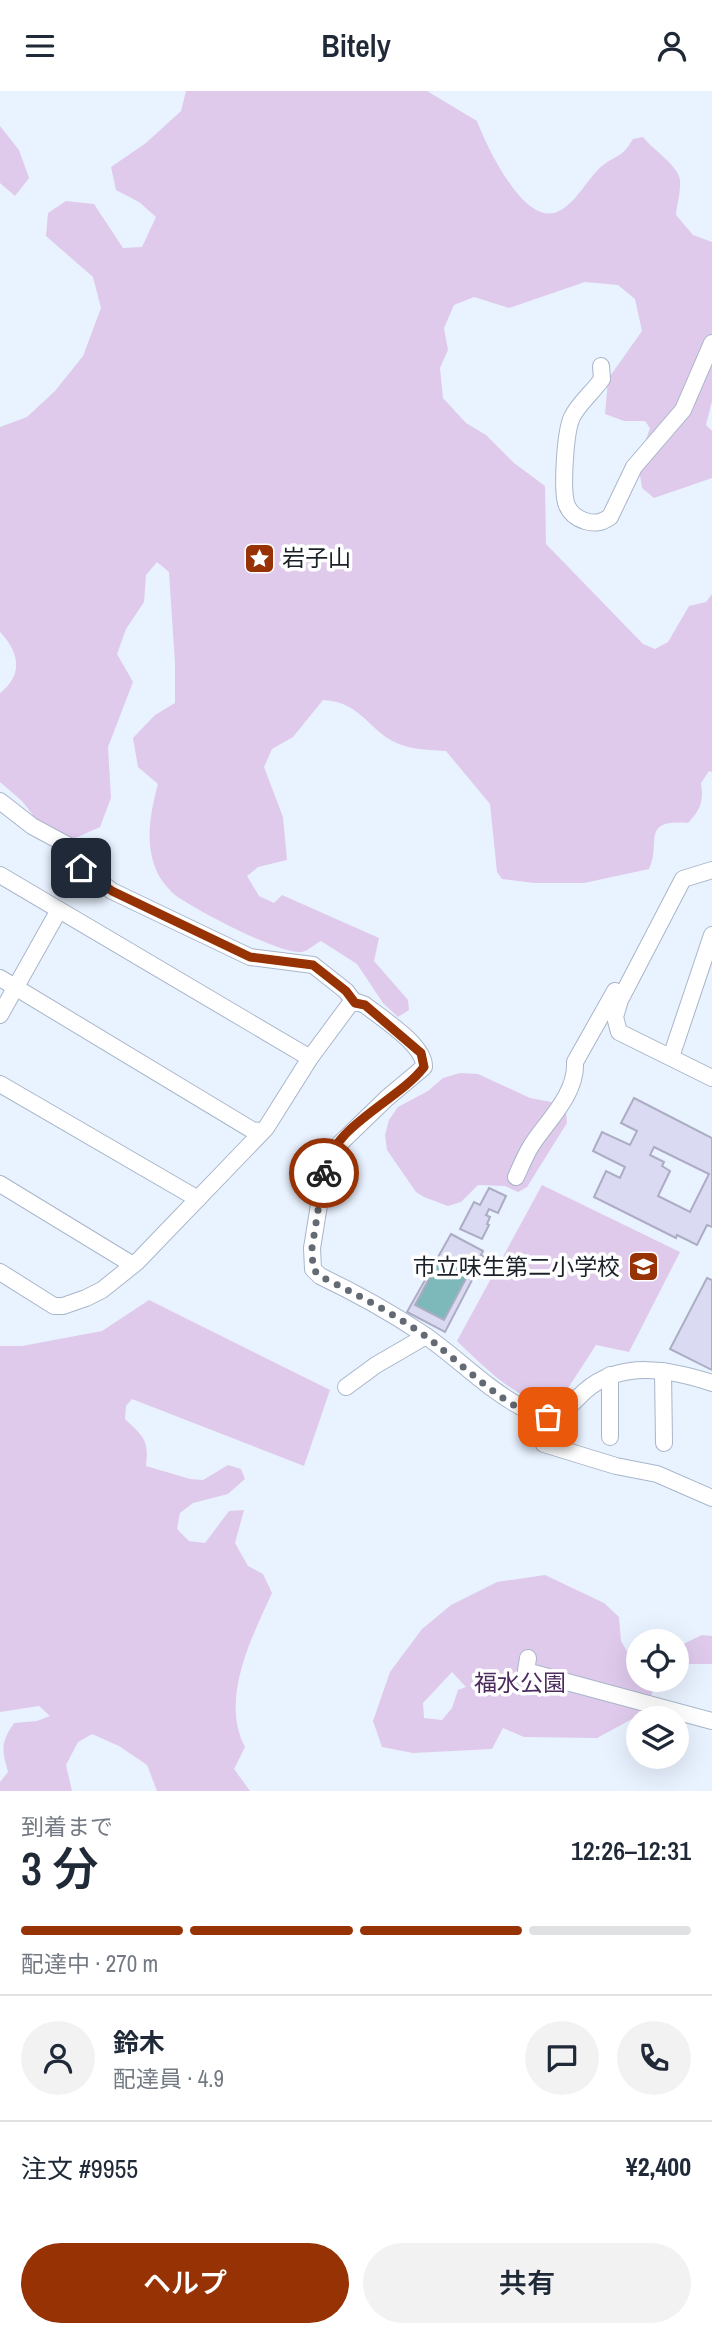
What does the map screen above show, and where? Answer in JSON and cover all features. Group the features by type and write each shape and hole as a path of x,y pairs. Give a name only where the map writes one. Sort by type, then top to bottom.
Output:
{"street":[{"path":"601,366 602,379 572,416 568,429 566,504 572,513 590,523 601,523 610,517 644,454 683,410 712,343"},
{"path":"0,801 32,826 69,846 81,868 112,891 250,957 313,965 337,983 355,1003"},
{"path":"712,870 683,879 616,1009 619,1031 712,1078"},
{"path":"0,874 310,1058"},
{"path":"0,1015 59,909"},
{"path":"671,1057 707,968 712,935"},
{"path":"516,1177 530,1147 552,1119 569,1089 576,1072 575,1062 620,982 624,976 634,974"},
{"path":"0,978 252,1130 260,1131"},
{"path":"0,1272 45,1302 63,1306 102,1290 133,1265 260,1131 266,1128 310,1058 350,1005 355,1003 365,1005 411,1043 421,1053 424,1067 387,1098 329,1154 311,1261 313,1269 320,1276 377,1304 426,1336 497,1394 543,1418 567,1408 597,1382 610,1375 647,1370 663,1371 712,1383"},
{"path":"0,1084 198,1199"},
{"path":"0,1184 133,1265"},
{"path":"346,1387 376,1365 426,1336"},
{"path":"663,1371 664,1443"},
{"path":"610,1375 610,1437"},
{"path":"543,1418 544,1444 616,1466 657,1475 712,1498"},
{"path":"528,1658 526,1671 712,1721"}],"green space":[{"path":"186,91 427,91 477,121 509,183 534,209 548,213 567,206 602,166 622,153 633,139 643,137 678,174 680,189 676,215 693,235 712,242 712,401 706,425 712,431 712,478 654,498 642,488 638,462 650,428 645,421 624,421 605,414 608,379 642,331 635,299 618,285 585,282 509,308 474,297 454,305 444,328 448,350 440,368 443,398 466,423 486,435 514,463 545,486 546,544 643,644 655,649 668,642 689,606 706,602 712,594 712,772 709,771 701,783 702,795 696,814 688,823 663,825 658,829 649,869 584,883 534,883 502,879 497,872 490,804 446,751 413,748 391,740 348,706 323,700 293,737 272,749 264,767 283,817 287,860 258,867 247,876 259,896 274,903 282,895 379,938 374,961 408,1000 409,1010 398,1017 383,1003 357,964 321,941 302,952 257,939 185,902 170,890 158,874 150,841 151,818 158,784 138,767 133,738 155,715 175,703 169,572 157,562 146,575 144,602 126,629 117,654 133,682 108,747 111,798 100,827 73,839 39,823 22,801 0,782 0,693 13,678 16,663 11,647 0,632 0,427 27,417 55,391 83,356 101,308 93,277 46,236 48,213 66,201 94,204 123,248 142,247 156,217 139,202 116,190 111,167 146,143 181,111"},
{"path":"0,126 19,150 29,178 15,196 0,183"},
{"path":"460,1073 478,1074 530,1098 551,1102 566,1111 567,1123 527,1187 518,1192 505,1186 478,1185 461,1202 448,1206 416,1192 387,1150 385,1135 389,1120 398,1107 428,1091 443,1078"},
{"path":"542,1185 680,1252 629,1352 596,1345 559,1402 547,1404 533,1400 504,1383 457,1341"},
{"path":"149,1300 330,1390 304,1466 132,1399 126,1406 125,1419 146,1444 146,1466 190,1479 203,1480 228,1465 241,1469 245,1479 228,1494 193,1503 180,1513 177,1529 189,1541 205,1543 229,1511 244,1510 235,1543 248,1566 263,1574 272,1593 248,1649 237,1689 238,1728 245,1747 234,1769 250,1791 157,1791 147,1765 119,1746 92,1734 78,1742 66,1765 72,1791 0,1791 0,1782 8,1772 4,1742 14,1723 37,1721 50,1716 39,1706 0,1712 0,1346 22,1346 102,1331"},
{"name":"福水公園","path":"545,1575 604,1603 619,1617 621,1641 626,1650 626,1692 652,1692 651,1696 643,1706 626,1706 626,1722 597,1738 524,1737 503,1728 492,1749 413,1753 382,1747 373,1721 390,1672 422,1629 451,1605 497,1582","holes":["452,1672 466,1687 458,1690 452,1708 442,1720 424,1718 423,1703"]},
{"path":"702,1635 712,1636 712,1664 689,1664 689,1641"}],"shaded area":[{"path":"440,1258 469,1273 444,1320 415,1305"}],"building":[{"path":"634,1098 712,1138 712,1227 707,1225 697,1245 677,1235 676,1238 594,1197 606,1171 620,1178 625,1167 593,1151 602,1132 630,1145 637,1131 621,1123","holes":["654,1147 709,1174 690,1212 658,1196 670,1171 662,1166 664,1162 650,1155"]},
{"path":"489,1188 506,1196 498,1213 489,1209 486,1215 490,1217 487,1224 489,1225 482,1239 460,1229 474,1202 480,1205"},
{"path":"451,1234 483,1251 481,1255 484,1257 445,1332 407,1312","holes":["440,1258 469,1273 444,1320 415,1305"]},
{"path":"707,1278 712,1280 712,1370 670,1349"}],"way so far":[{"path":"324,1173 312,1248 313,1269 320,1276 377,1304 426,1336 497,1394 538,1416 548,1417"}],"place":[{"name":"岩子山","path":"259,558"},
{"name":"市立味生第二小学校","path":"643,1267"}],"route":[{"path":"81,868 112,891 257,960 282,960 313,965 346,991 355,1003 365,1005 421,1053 424,1067 335,1147 329,1154 324,1173"}]}
